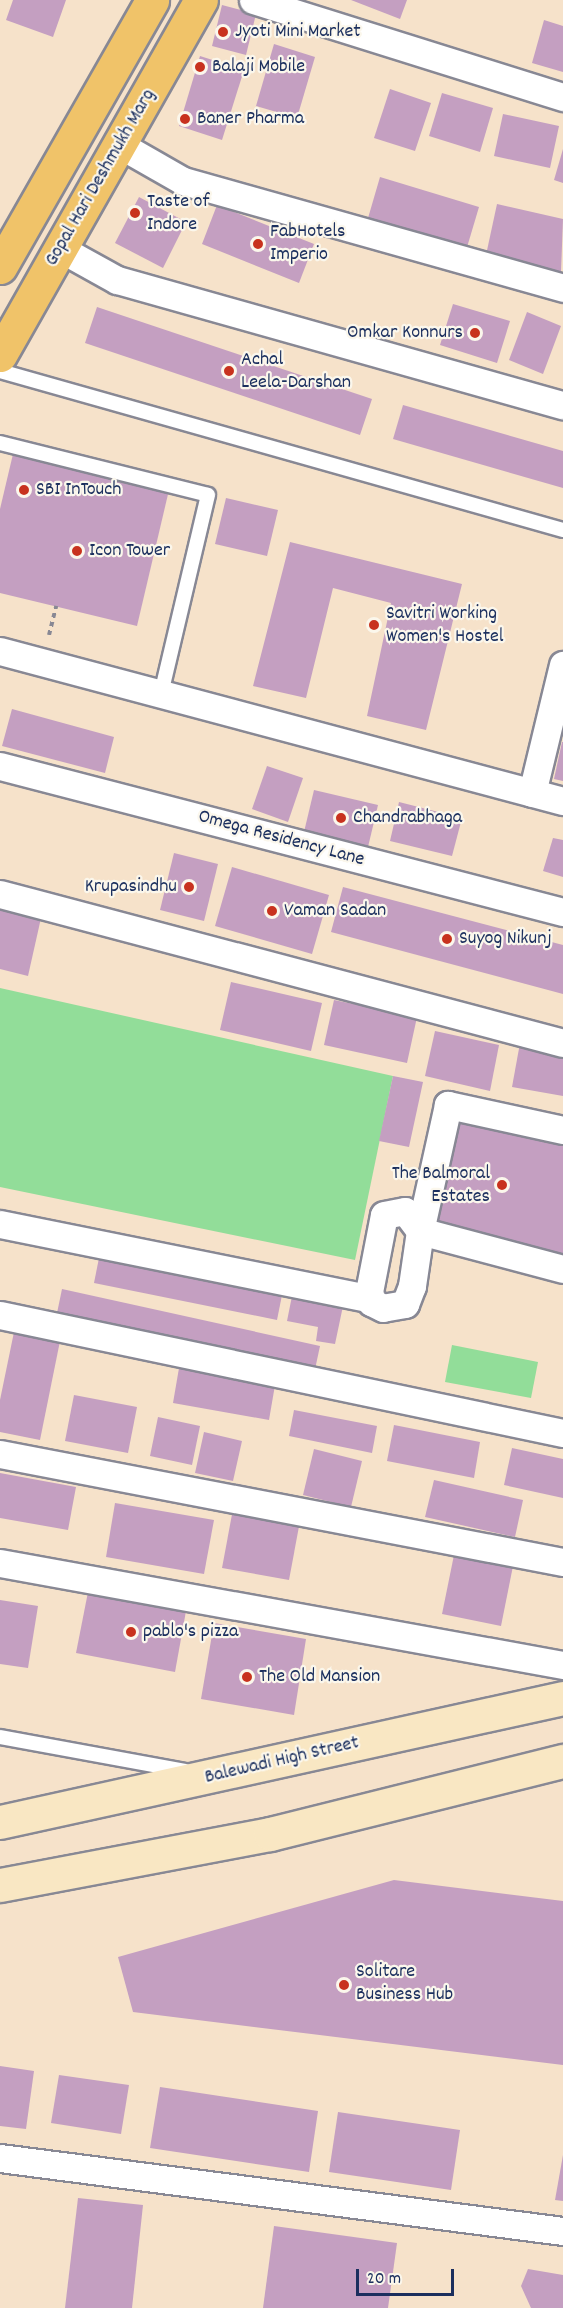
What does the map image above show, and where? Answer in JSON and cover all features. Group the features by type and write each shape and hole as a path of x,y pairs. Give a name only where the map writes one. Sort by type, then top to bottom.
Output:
{"main road":[{"path":"0,267 152,0"},
{"name":"Gopal Hari Deshmukh Marg","path":"0,355 201,0"}],"street":[{"path":"253,0 563,97"},
{"path":"120,145 183,181 563,288"},
{"path":"61,249 117,280 563,405"},
{"path":"0,651 563,801"},
{"path":"532,793 563,665"},
{"name":"Omega Residency Lane","path":"0,766 563,912"},
{"path":"0,894 563,1043"},
{"path":"0,1224 370,1299 395,1310 405,1304 448,1105 563,1130"},
{"path":"370,1299 384,1215 405,1210 420,1231 563,1269"},
{"path":"0,1315 563,1433"},
{"path":"0,1455 563,1562"},
{"path":"0,1563 563,1665"},
{"name":"Balewadi High Street","path":"0,1822 563,1698"},
{"path":"0,1885 270,1834 563,1761"},
{"path":"0,2158 563,2231"}],"lane":[{"path":"0,371 563,530"},
{"path":"0,443 208,495 161,694"},
{"path":"0,1737 213,1776"}],"green space":[{"path":"0,988 393,1076 355,1260 0,1187"},
{"path":"452,1345 538,1362 531,1398 445,1382"}],"building":[{"path":"13,0 66,0 53,37 6,20"},
{"path":"351,0 407,0 400,19"},
{"path":"222,5 256,14 246,55 212,46"},
{"path":"544,20 563,26 563,72 532,63"},
{"path":"274,44 315,57 297,118 256,106"},
{"path":"200,56 244,70 222,140 179,126"},
{"path":"390,89 431,103 415,151 374,138"},
{"path":"442,93 493,108 480,152 429,136"},
{"path":"503,114 559,126 550,168 494,156"},
{"path":"563,149 563,183 554,180"},
{"path":"380,177 479,207 465,254 366,225"},
{"path":"139,197 186,222 163,268 115,243"},
{"path":"497,204 563,219 561,272 486,255"},
{"name":"FabHotels Imperio","path":"217,205 314,244 299,283 202,244"},
{"name":"Omkar Konnurs","path":"453,304 510,321 497,363 440,345"},
{"name":"Achal Leela-Darshan","path":"97,307 372,399 360,435 85,343"},
{"path":"527,312 561,326 543,374 509,360"},
{"path":"403,405 563,451 563,488 393,439"},
{"name":"Icon Tower","path":"13,454 169,490 137,626 0,593 0,509"},
{"path":"226,498 278,510 267,556 215,544"},
{"path":"290,542 462,584 426,730 367,716 391,603 333,588 306,698 253,686"},
{"path":"12,709 114,737 105,773 2,746"},
{"path":"563,742 563,781 554,779"},
{"path":"267,766 303,778 288,822 252,809"},
{"name":"Chandrabhaga","path":"314,790 378,805 368,847 304,832"},
{"path":"399,802 462,818 452,856 390,841"},
{"path":"553,838 563,840 563,877 543,871"},
{"name":"Krupasindhu","path":"174,853 218,864 204,921 160,910"},
{"name":"Vaman Sadan","path":"232,867 329,895 312,954 215,926"},
{"name":"Suyog Nikunj","path":"343,887 563,945 563,994 331,932"},
{"path":"0,908 41,918 28,976 0,969"},
{"path":"231,982 322,1003 311,1051 220,1030"},
{"path":"334,1000 417,1017 407,1063 324,1045"},
{"path":"435,1031 499,1045 490,1091 425,1076"},
{"path":"520,1043 563,1051 563,1096 512,1087"},
{"path":"393,1076 423,1082 409,1147 379,1141"},
{"name":"The Balmoral Estates","path":"457,1114 563,1139 563,1261 430,1231"},
{"path":"99,1258 282,1295 277,1320 94,1283"},
{"path":"62,1289 320,1346 314,1374 56,1318"},
{"path":"292,1296 343,1306 335,1344 316,1341 318,1327 287,1321"},
{"path":"14,1332 60,1341 40,1440 0,1432 0,1400"},
{"path":"179,1368 275,1385 269,1420 173,1403"},
{"path":"74,1395 137,1407 128,1453 65,1441"},
{"path":"294,1410 377,1426 372,1453 289,1436"},
{"path":"158,1417 200,1426 192,1465 150,1456"},
{"path":"394,1425 480,1442 474,1478 387,1461"},
{"path":"204,1432 242,1441 233,1481 195,1473"},
{"path":"512,1448 563,1459 563,1498 504,1485"},
{"path":"314,1449 362,1461 351,1507 303,1495"},
{"path":"0,1473 76,1487 68,1530 0,1518"},
{"path":"434,1480 523,1500 515,1537 425,1517"},
{"path":"115,1503 214,1520 204,1574 106,1557"},
{"path":"233,1509 300,1521 289,1580 222,1568"},
{"path":"454,1555 513,1566 501,1626 442,1614"},
{"name":"pablo's pizza","path":"88,1592 186,1611 175,1672 76,1653"},
{"path":"0,1600 38,1606 28,1668 0,1664"},
{"path":"214,1623 306,1639 294,1715 201,1699"},
{"name":"Solitare Business Hub","path":"394,1880 563,1901 563,2065 133,2012 118,1957"},
{"path":"0,2066 34,2071 26,2129 0,2126"},
{"path":"59,2075 129,2085 121,2134 51,2123"},
{"path":"160,2087 318,2111 309,2172 150,2148"},
{"path":"338,2112 460,2130 451,2190 329,2172"},
{"path":"563,2155 563,2201 555,2200"},
{"path":"78,2198 143,2205 132,2308 65,2308"},
{"path":"274,2226 397,2243 388,2308 263,2308"},
{"path":"528,2269 563,2275 563,2308 531,2308 521,2286"}],"place":[{"name":"Jyoti Mini Market","path":"223,32"},
{"name":"Balaji Mobile","path":"200,67"},
{"name":"Baner Pharma","path":"185,119"},
{"name":"Taste of Indore","path":"135,213"},
{"name":"FabHotels Imperio","path":"258,244"},
{"name":"Omkar Konnurs","path":"475,333"},
{"name":"Achal Leela-Darshan","path":"229,371"},
{"name":"SBI InTouch","path":"24,490"},
{"name":"Icon Tower","path":"77,551"},
{"name":"Savitri Working Women's Hostel","path":"374,625"},
{"name":"Chandrabhaga","path":"341,818"},
{"name":"Krupasindhu","path":"189,887"},
{"name":"Vaman Sadan","path":"272,911"},
{"name":"Suyog Nikunj","path":"447,939"},
{"name":"The Balmoral Estates","path":"502,1185"},
{"name":"pablo's pizza","path":"131,1632"},
{"name":"The Old Mansion","path":"247,1677"},
{"name":"Solitare Business Hub","path":"344,1985"}]}
